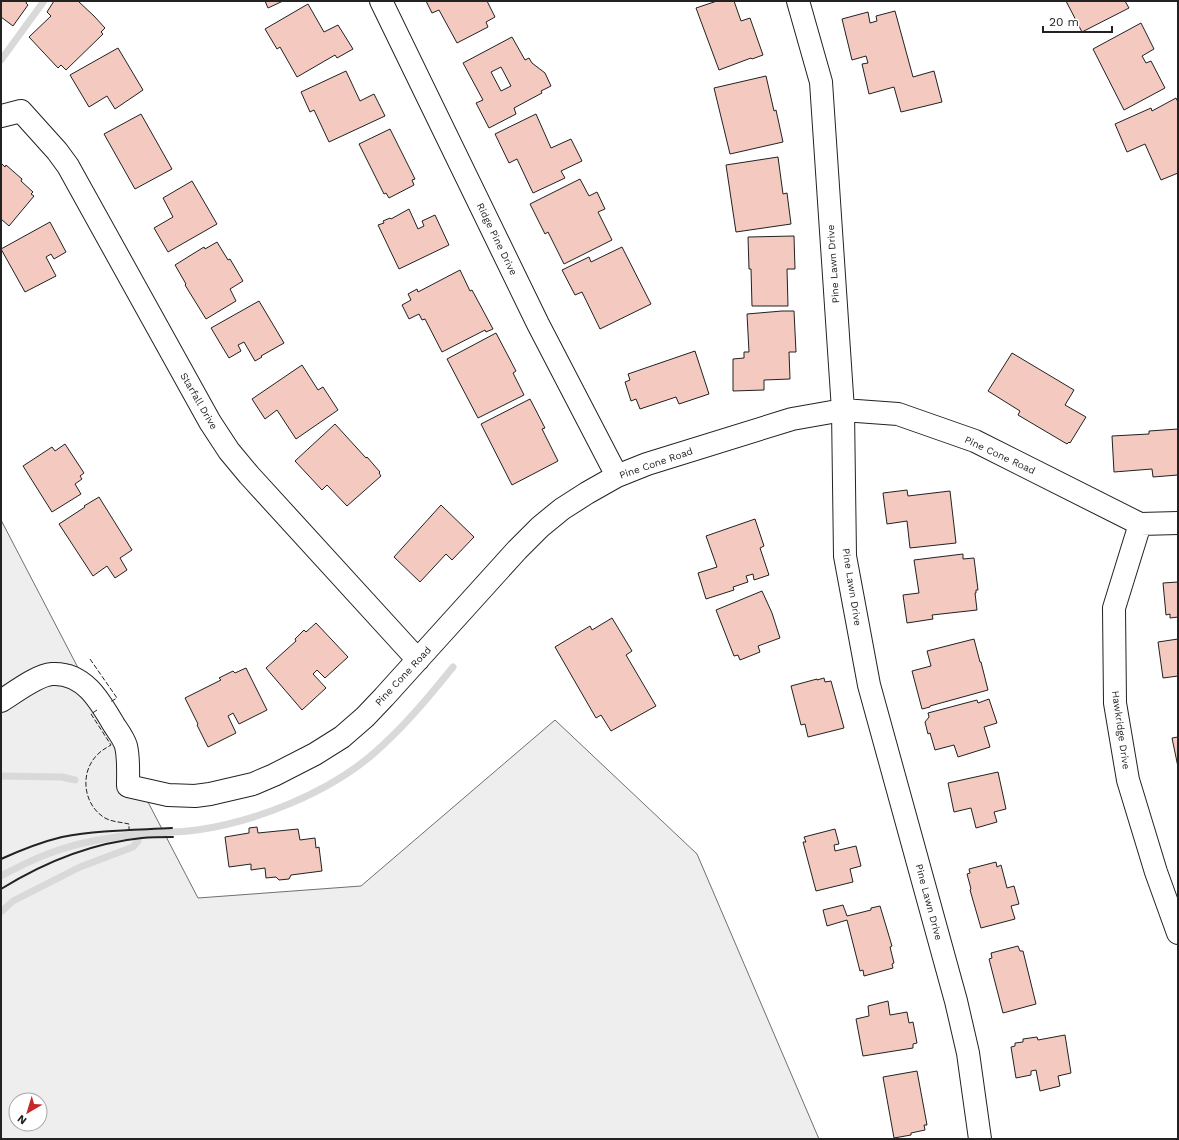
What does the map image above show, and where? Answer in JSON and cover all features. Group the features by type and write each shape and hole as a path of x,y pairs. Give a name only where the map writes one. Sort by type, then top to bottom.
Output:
{"street":[{"name":"Ridge Pine Drive","path":"381,1 538,324 618,476"},
{"name":"Pine Lawn Drive","path":"798,1 821,82 843,410 845,556 869,685 956,1001 968,1053 980,1139"},
{"name":"Starfall Drive","path":"11,113 57,151 68,166 210,422 228,450 249,475 418,660"},
{"name":"Pine Cone Road","path":"1,701 35,680 51,674 67,675 80,680 92,691 103,706 125,743 127,750 128,786 168,795 195,796 230,790 253,784 316,754 342,737 379,702 517,550 540,527 562,509 587,493 618,476 647,464 792,419 843,410 898,414 975,441 1140,524 1178,523"},
{"name":"Hawkridge Drive","path":"1140,524 1114,608 1115,703 1128,780 1156,872 1178,933"}],"shaded area":[{"path":"1,520 198,898 361,886 555,720 697,854 819,1139 1,1139"}],"building":[{"path":"1,1 27,1 26,3 28,5 13,26 1,17"},
{"path":"54,1 78,1 105,28 101,32 103,34 66,70 61,65 58,68 29,37 51,16 47,12"},
{"path":"265,1 283,1 268,8"},
{"path":"426,1 487,1 495,17 486,22 488,27 457,43 439,10 432,13"},
{"path":"717,1 734,1 741,21 750,18 763,55 719,70 696,8"},
{"path":"1066,1 1125,1 1129,8 1082,32"},
{"path":"308,4 324,32 338,25 353,49 337,58 335,55 297,77 280,47 277,49 265,29"},
{"path":"895,11 913,77 934,71 942,102 901,112 894,87 869,94 862,64 868,63 866,56 852,60 842,19 868,12 870,23 877,21 876,16"},
{"path":"1141,23 1154,49 1142,56 1146,63 1151,61 1165,88 1124,110 1093,49"},
{"path":"512,37 525,60 529,58 532,63 545,73 551,86 541,91 542,93 514,108 516,114 489,128 476,103 483,100 463,63","holes":["501,67 511,86 501,91 491,72"]},
{"path":"118,48 143,90 115,109 107,96 89,107 70,75"},
{"path":"346,71 360,101 374,94 385,116 329,142 314,110 310,112 301,92"},
{"path":"766,76 774,111 776,110 783,142 730,154 714,88"},
{"path":"1176,98 1178,102 1178,173 1161,180 1145,144 1127,152 1115,124 1151,108 1152,111"},
{"path":"141,114 172,169 135,189 104,134"},
{"path":"536,114 551,148 571,139 582,161 561,171 565,178 533,193 517,159 509,163 495,134"},
{"path":"390,129 415,179 412,180 414,185 389,198 386,193 384,194 359,144"},
{"path":"778,157 783,194 787,193 791,224 736,232 726,165"},
{"path":"1,163 5,167 6,165 22,179 21,181 33,192 31,194 34,196 9,226 1,219"},
{"path":"580,179 589,196 597,192 605,209 598,212 612,240 564,264 548,232 545,234 530,204"},
{"path":"192,181 217,224 168,252 154,228 173,217 163,198"},
{"path":"409,209 418,229 424,226 422,221 435,215 449,245 399,269 378,225 384,223 383,221 390,218 391,219"},
{"path":"50,222 66,252 54,259 51,254 46,257 56,276 25,292 1,249"},
{"path":"794,236 795,269 787,269 788,306 752,306 748,237"},
{"path":"217,242 228,260 230,259 243,281 230,289 236,301 206,319 185,285 186,284 175,265 204,247 205,249"},
{"path":"622,247 651,304 600,329 582,292 575,295 562,270 589,257 591,262"},
{"path":"460,270 470,291 472,290 493,329 486,332 485,330 442,352 425,319 422,320 419,314 409,319 402,305 411,300 408,294 417,289 418,292"},
{"path":"259,301 284,343 255,361 244,342 238,345 241,351 229,358 211,328"},
{"path":"794,311 796,352 789,352 790,379 764,380 764,390 733,391 733,359 744,358 744,352 749,352 747,314"},
{"path":"496,333 516,371 513,373 524,395 478,418 447,359"},
{"path":"695,351 709,394 679,404 676,397 640,409 636,399 631,401 625,382 630,380 628,374"},
{"path":"1012,353 1074,390 1065,405 1086,417 1070,443 1069,442 1067,444 1018,415 1020,411 988,391"},
{"path":"302,365 318,390 323,387 338,410 296,439 277,410 265,419 252,399"},
{"path":"530,399 545,428 542,429 558,461 512,485 481,424"},
{"path":"335,424 366,458 367,457 380,472 379,473 381,476 347,506 327,485 322,490 295,461"},
{"path":"1178,429 1178,475 1153,477 1152,469 1114,472 1112,436 1149,434 1149,431"},
{"path":"65,444 84,473 80,476 82,479 75,484 81,494 52,512 23,466 52,447 55,451"},
{"path":"907,490 908,496 950,491 956,543 910,548 907,521 887,524 883,493"},
{"path":"99,497 132,550 120,558 127,570 115,578 107,566 93,576 59,524"},
{"path":"441,505 474,537 452,560 446,554 420,582 394,557"},
{"path":"755,519 764,546 760,548 769,575 754,580 753,574 746,576 748,582 733,587 734,590 706,599 698,573 717,567 706,536"},
{"path":"963,554 963,559 974,558 978,590 976,590 975,593 977,610 932,615 933,619 907,623 903,595 919,593 914,560"},
{"path":"1178,582 1178,617 1170,618 1170,614 1166,615 1163,583"},
{"path":"762,591 772,613 780,638 758,646 760,652 740,660 738,655 734,656 716,610"},
{"path":"612,618 632,651 626,655 656,706 611,731 601,715 596,718 555,647 590,626 592,630"},
{"path":"316,623 348,657 325,678 317,670 313,674 326,688 302,710 266,668 296,641 295,639 304,630 306,632"},
{"path":"974,639 988,690 922,709 912,671 931,666 927,651"},
{"path":"1178,639 1178,676 1163,678 1158,642"},
{"path":"246,668 267,710 239,724 233,713 228,716 236,733 208,747 185,698 221,680 219,678 233,671 235,673"},
{"path":"824,678 825,682 831,681 844,728 808,737 805,724 801,725 791,686"},
{"path":"989,699 997,723 984,727 990,747 958,757 954,745 935,750 930,733 928,734 925,722 929,717 928,713 977,700 978,703"},
{"path":"1178,737 1178,767 1172,738"},
{"path":"998,772 1006,809 994,812 997,822 976,828 971,808 954,812 948,783"},
{"path":"257,827 258,833 298,829 300,840 315,838 316,848 319,847 322,871 291,875 289,879 279,880 276,877 266,878 265,868 251,870 251,864 229,867 225,837 249,833 249,828"},
{"path":"835,829 839,844 834,845 835,851 856,846 861,866 850,869 853,882 816,891 803,842 806,842 804,837"},
{"path":"996,862 997,867 1001,865 1007,888 1014,886 1019,904 1011,906 1015,919 981,928 967,874 970,873 969,869"},
{"path":"843,905 847,916 871,910 871,908 880,906 892,946 890,947 894,963 892,964 893,968 864,976 863,970 860,971 847,920 827,926 823,910"},
{"path":"1018,946 1020,951 1023,951 1036,1004 1003,1013 989,959 992,958 991,953"},
{"path":"888,1001 890,1015 907,1012 909,1023 913,1022 917,1043 913,1044 913,1048 863,1056 856,1019 869,1016 868,1006"},
{"path":"1065,1035 1071,1073 1058,1076 1060,1086 1040,1091 1036,1070 1031,1071 1031,1075 1016,1078 1011,1047 1015,1046 1015,1043 1023,1042 1023,1039 1037,1037 1038,1040"},
{"path":"917,1071 927,1125 924,1125 925,1130 911,1133 911,1135 894,1138 883,1077"}],"waterway":[{"path":"1,60 44,1"},
{"path":"1,876 40,857 84,843 136,834 189,831 219,826 266,813 290,804 335,781 373,754 405,723 453,667"},
{"path":"1,776 62,777 75,780"},
{"path":"1,912 13,901 80,867 133,847 138,841 137,834"}],"fence":[{"path":"90,659 117,698 110,702"},
{"path":"97,710 91,714 111,745 98,754 92,761 88,770 86,779 88,797 92,805 105,818 129,824 129,830"}],"wall":[{"path":"1,859 31,846 62,837 103,832 172,828"},
{"path":"1,889 34,871 86,849 123,841 173,837"}]}
